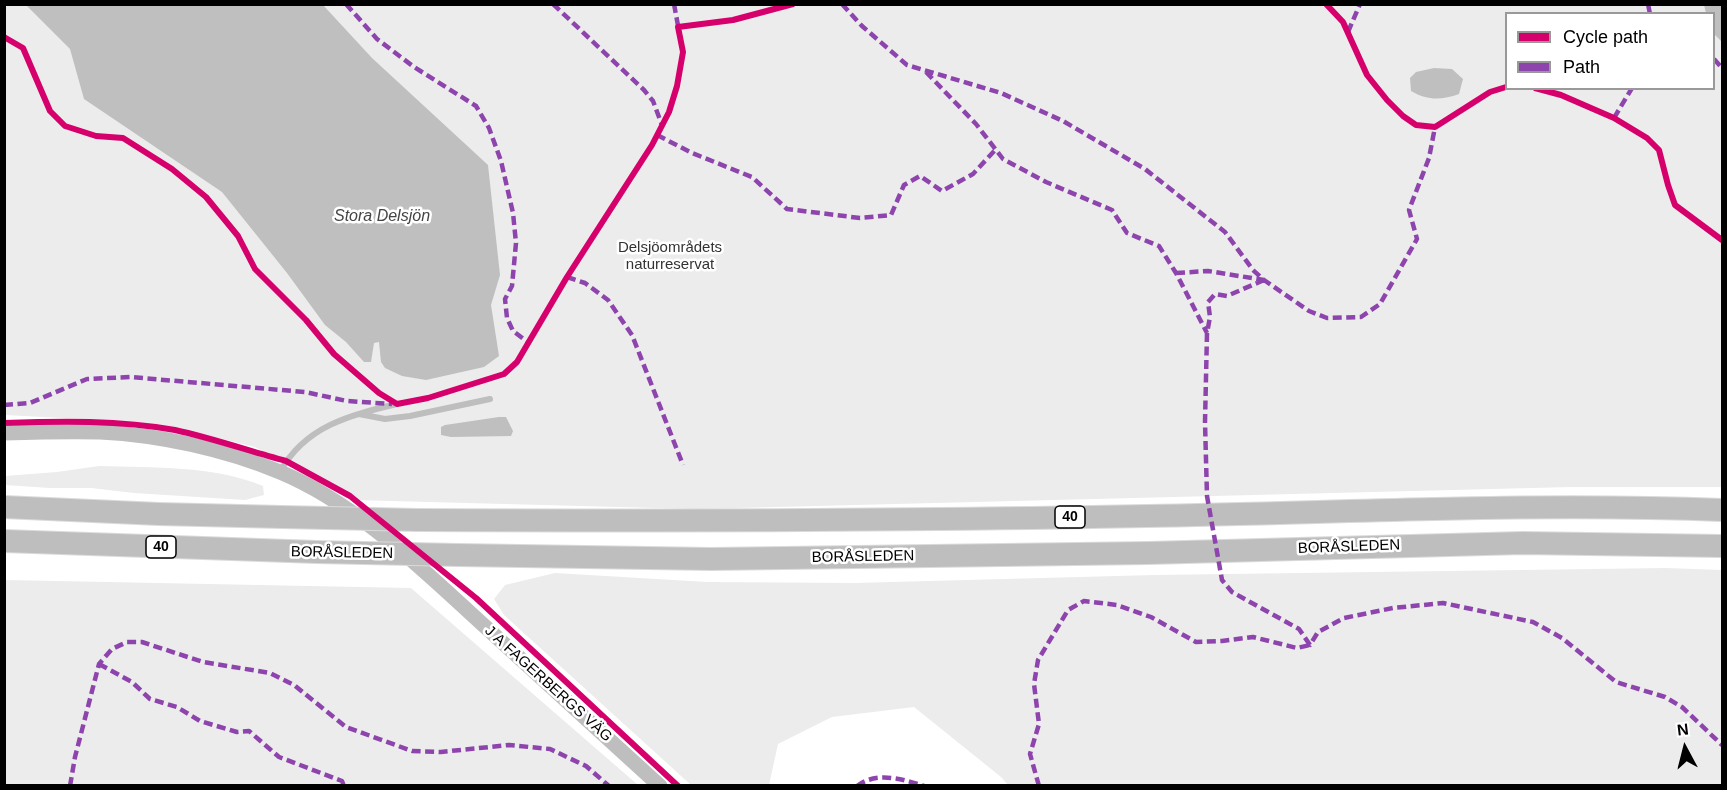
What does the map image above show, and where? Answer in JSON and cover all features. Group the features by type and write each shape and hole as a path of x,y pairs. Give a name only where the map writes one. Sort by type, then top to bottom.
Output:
{"highway":[{"name":"40","path":"4,507 159,514 418,520 829,521 1523,507 1722,510"},
{"name":"BORÅSLEDEN","path":"4,541 317,552 735,559 1148,553 1523,543 1722,546"}],"street":[{"path":"4,433 100,432 159,438 214,451 280,472"},
{"name":"J A FAGERBERGS VÄG","path":"280,472 329,497 376,532 436,582 660,786"}],"lane":[{"path":"356,414 385,419 490,399"},
{"path":"280,472 286,461 311,435 356,414 397,404"}],"green space":[{"name":"Delsjöområdets naturreservat","path":"4,5 1722,5 1722,487 1572,487 696,509 352,500 255,447 170,427 119,421 5,415"},
{"path":"99,466 182,469 224,474 263,486 264,495 245,500 91,488 5,485 5,476"},
{"path":"1666,568 1722,570 1722,785 1008,785 914,707 832,717 778,744 769,785 691,785 504,615 494,599 505,585 555,573 707,582 855,583 1154,575"},
{"path":"5,580 411,588 638,785 5,785"}],"water":[{"name":"Stora Delsjön","path":"26,5 323,5 372,58 488,165 500,275 491,305 499,356 484,367 426,380 402,376 385,368 381,362 379,342 374,343 371,362 364,362 346,342 325,325 222,192 84,99 70,49"},
{"path":"1704,5 1722,6 1722,42 1715,35 1715,12 1706,12"},
{"path":"1434,68 1452,69 1463,79 1459,94 1435,98 1423,97 1411,91 1410,78 1416,72"},
{"path":"506,417 513,431 511,436 451,437 441,435 441,427 445,425"}],"marked path":[{"path":"346,4 377,39 414,67 476,106 489,128 501,161 513,213 516,243 512,286 505,299 507,318 513,331 529,343"},
{"path":"553,4 644,90 653,101 662,125"},
{"path":"674,4 679,31"},
{"path":"842,4 862,26 907,65 1001,93 1063,121 1145,169 1225,232 1253,270 1264,280 1309,311 1327,318 1361,317 1380,304 1417,239 1409,210 1429,158 1435,127"},
{"path":"1348,32 1360,4"},
{"path":"1648,4 1650,12"},
{"path":"1715,60 1722,68"},
{"path":"926,72 976,124 1003,159 1046,182 1112,210 1127,233 1159,246 1176,273 1207,333"},
{"path":"1614,118 1631,90"},
{"path":"657,135 692,153 752,177 787,209 860,218 891,215 904,185 920,176 942,191 973,174 996,149"},
{"path":"1176,273 1208,271 1264,280"},
{"path":"567,277 585,283 608,300 632,335 683,465"},
{"path":"1264,280 1227,296 1215,294 1208,302 1210,317 1207,333 1205,422 1207,496 1222,580 1232,592 1299,629 1310,645 1318,632 1344,618 1393,608 1443,603 1533,622 1562,638 1616,682 1665,697 1682,707 1722,745"},
{"path":"4,405 30,403 87,379 130,377 305,392 347,401 392,404"},
{"path":"1039,786 1030,754 1039,724 1034,684 1038,660 1068,610 1084,601 1117,605 1151,617 1196,642 1253,637 1297,648 1310,645"},
{"path":"70,786 75,757 99,664 112,649 127,642 142,642 203,662 270,673 294,685 346,727 412,751 441,752 509,745 550,749 586,766 609,786"},
{"path":"99,664 132,682 150,699 177,707 200,721 237,732 249,731 279,757 342,781 344,786"},
{"path":"857,786 865,781 881,778 898,779 924,786"}],"cycle path":[{"path":"4,37 23,48 50,111 65,126 96,136 123,138 172,169 206,197 238,236 255,269 306,320 334,354 379,393 397,404 428,398 504,374 517,362 567,277 652,145 669,112 677,86 683,52 678,27 733,20 793,4"},
{"path":"1326,4 1343,22 1367,75 1387,100 1416,125 1435,127 1490,92 1505,87"},
{"path":"1542,90 1561,95 1614,118 1647,138 1659,150 1675,205 1722,240"},
{"path":"4,423 133,424 175,430 286,461 350,496 476,598 678,786"}]}
